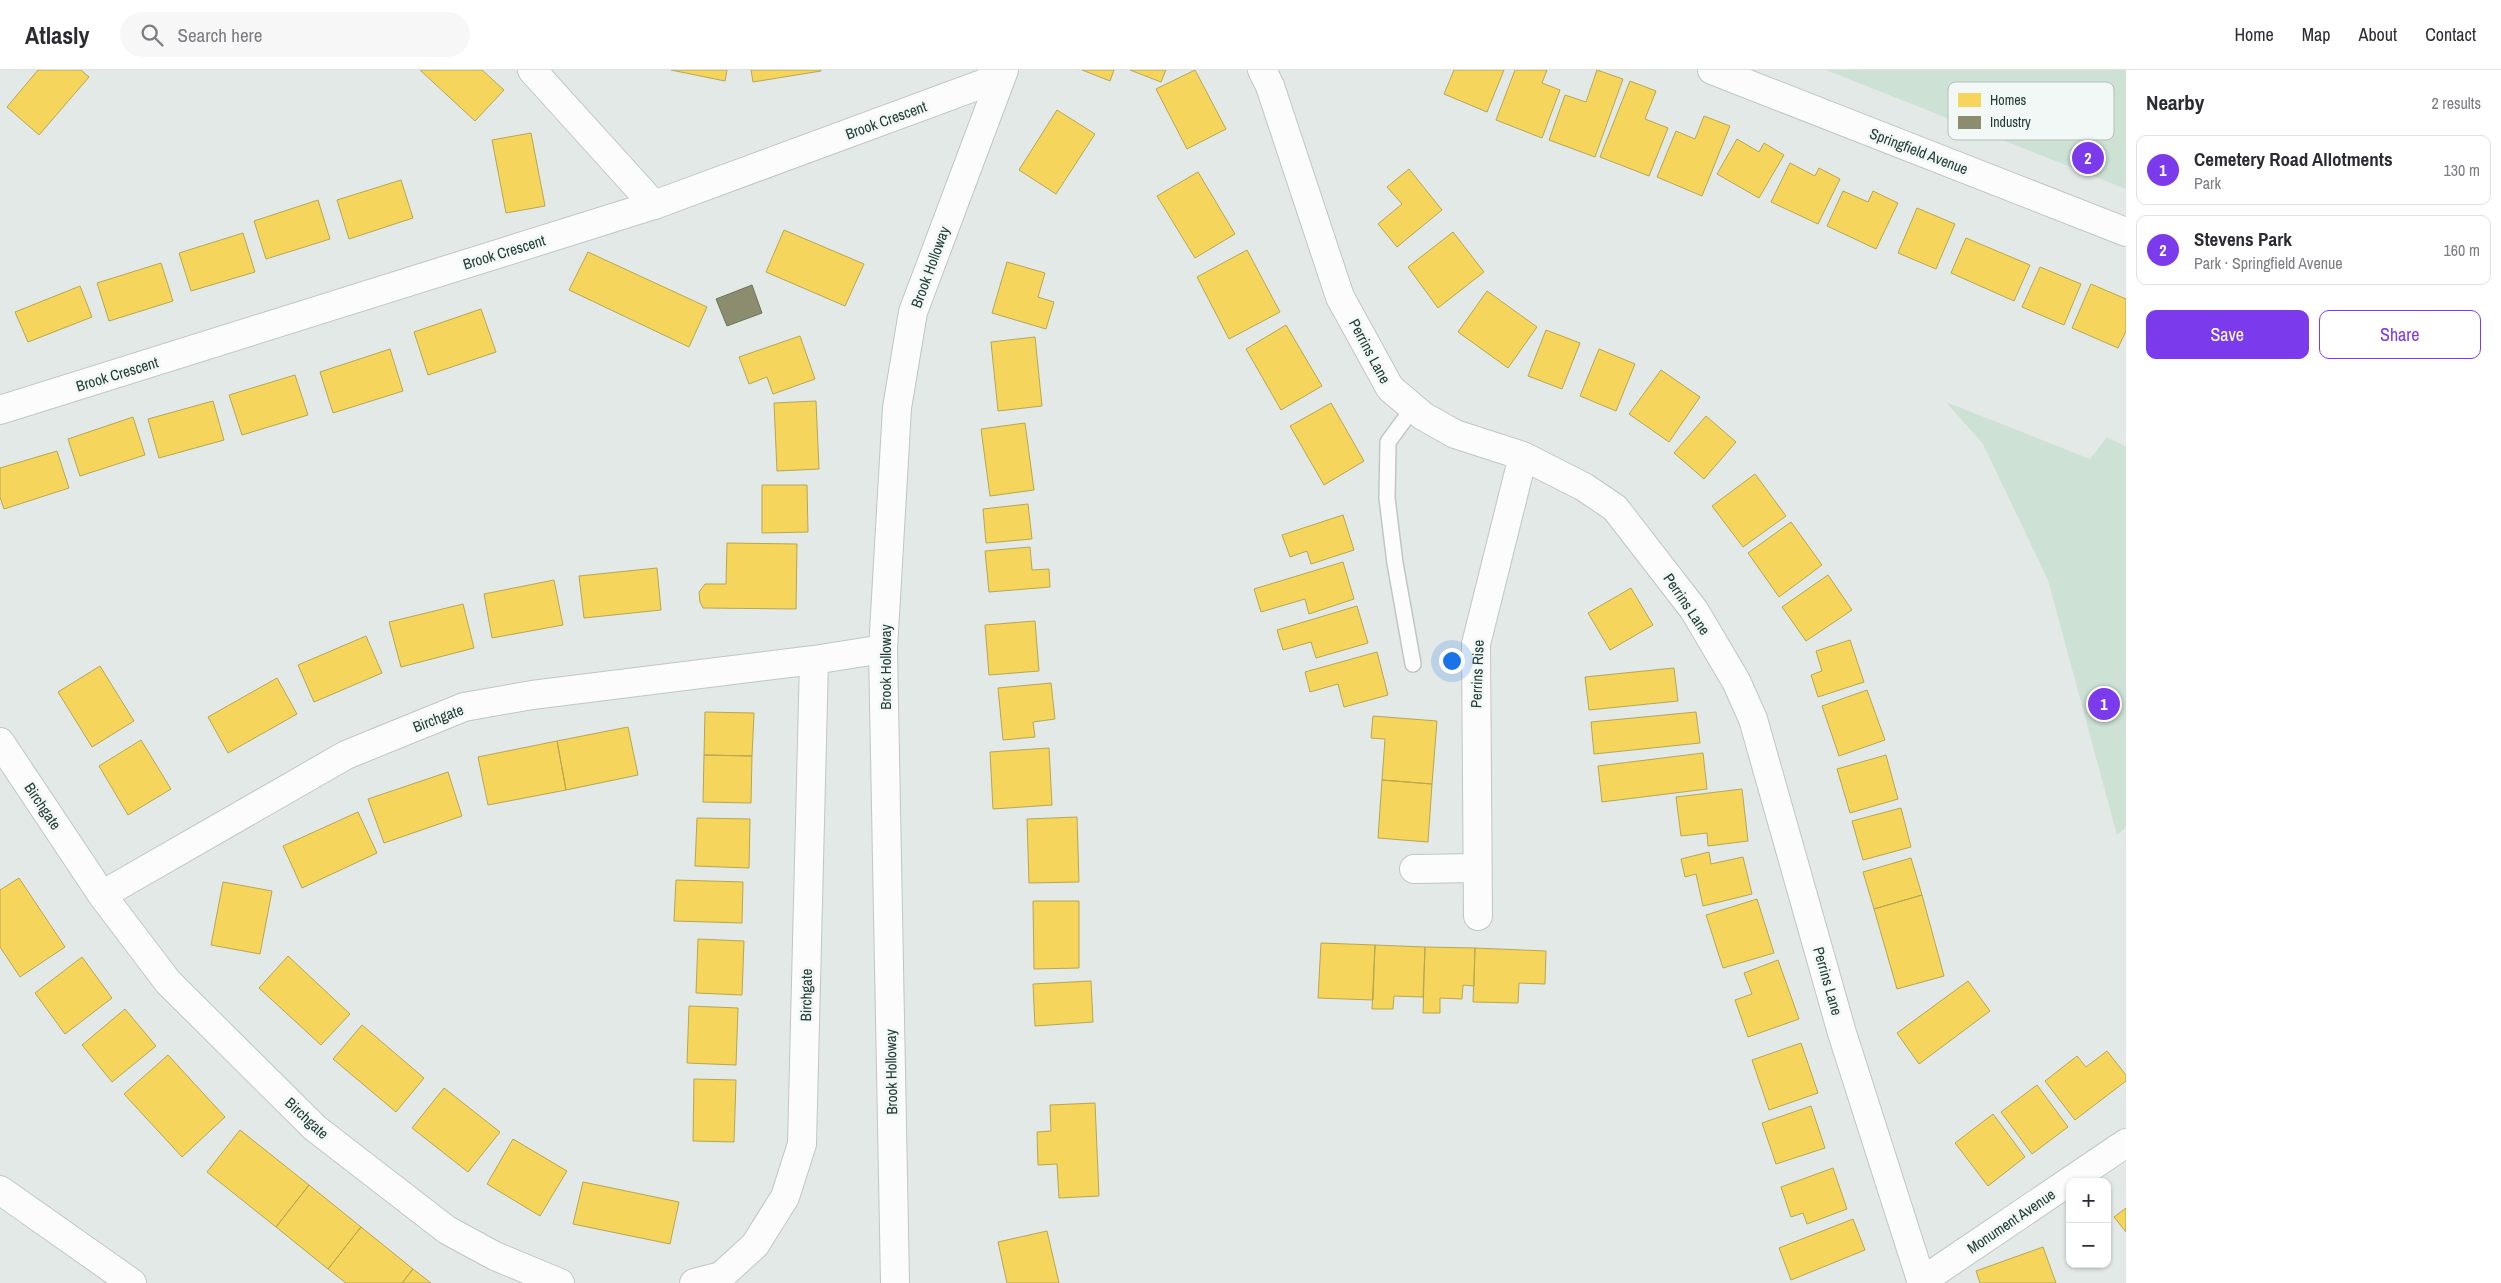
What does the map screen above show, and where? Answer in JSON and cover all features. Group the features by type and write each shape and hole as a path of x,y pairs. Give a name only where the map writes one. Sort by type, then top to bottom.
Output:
{"street":[{"path":"532,70 654,205"},
{"name":"Perrins Lane","path":"1262,70 1270,86 1340,297 1390,388 1423,416 1456,434 1523,456 1584,487 1615,508 1694,610 1736,681 1753,719 1842,1032 1922,1282"},
{"name":"Springfield Avenue","path":"1712,70 2126,232"},
{"name":"Brook Crescent","path":"0,410 654,205 1003,74"},
{"name":"Brook Holloway","path":"895,1283 883,649 897,408 913,312 1003,74"},
{"name":"Perrins Rise","path":"1478,916 1476,644 1523,456"},
{"name":"Birchgate","path":"102,895 346,755 464,707 532,695 814,660 883,649"},
{"name":"Birchgate","path":"694,1283 722,1279 755,1245 785,1197 802,1144 814,660"},
{"name":"Birchgate","path":"0,742 102,895 168,982 315,1128 447,1230 496,1256 560,1283"},
{"path":"1414,869 1477,868"},
{"name":"Monument Avenue","path":"1922,1282 2126,1143"},
{"path":"0,1190 132,1283"}],"lane":[{"path":"1412,664 1395,562 1387,498 1388,442 1413,408"}],"green space":[{"path":"1826,70 2126,70 2126,189 2002,140 2114,140 2114,82 1948,82 1948,118"},
{"path":"1946,402 2090,459 2107,437 2126,447 2126,827 2117,835 2048,580 1983,444"}],"building: Homes":[{"path":"38,70 81,70 89,77 39,135 7,107"},
{"path":"420,70 482,70 504,90 475,121"},
{"path":"671,70 727,70 725,81"},
{"path":"751,70 821,70 821,71 753,82"},
{"path":"1082,70 1114,70 1110,81"},
{"path":"1130,70 1166,70 1161,82"},
{"path":"1195,70 1226,129 1187,149 1156,89"},
{"path":"1454,70 1504,70 1487,112 1444,94"},
{"path":"1515,70 1547,70 1542,83 1560,90 1542,138 1496,120"},
{"path":"1597,70 1623,79 1595,157 1549,140 1565,95 1586,102"},
{"path":"1630,81 1656,91 1645,119 1668,128 1649,176 1600,157"},
{"path":"1057,110 1095,134 1056,194 1019,170"},
{"path":"1704,116 1730,126 1702,196 1657,177 1676,131 1695,139"},
{"path":"531,133 545,206 506,213 492,140"},
{"path":"1737,139 1759,152 1764,143 1784,155 1759,198 1717,174"},
{"path":"1790,163 1815,176 1819,168 1840,179 1818,224 1771,202"},
{"path":"1409,169 1442,210 1397,247 1378,224 1402,204 1387,187"},
{"path":"1198,172 1235,234 1195,258 1157,196"},
{"path":"401,180 413,218 349,239 337,200"},
{"path":"1843,191 1868,202 1873,191 1898,203 1876,249 1827,226"},
{"path":"318,200 330,239 266,259 254,221"},
{"path":"1917,208 1955,224 1936,269 1898,253"},
{"path":"784,230 864,264 845,306 766,272"},
{"path":"1453,232 1484,272 1438,308 1408,267"},
{"path":"243,233 255,272 191,291 179,253"},
{"path":"1966,238 2030,265 2014,301 1951,273"},
{"path":"1247,250 1280,312 1229,339 1197,277"},
{"path":"588,252 707,307 689,347 569,290"},
{"path":"1007,262 1045,273 1038,297 1054,302 1046,329 992,313"},
{"path":"161,263 173,301 109,321 97,283"},
{"path":"2040,267 2081,284 2064,325 2022,307"},
{"path":"2091,284 2126,299 2126,331 2118,348 2072,328"},
{"path":"80,286 92,317 28,342 15,312"},
{"path":"1487,291 1537,327 1508,368 1458,332"},
{"path":"481,309 496,352 428,375 414,332"},
{"path":"1286,325 1322,386 1281,410 1246,349"},
{"path":"1546,330 1580,343 1562,389 1528,376"},
{"path":"800,336 815,379 773,394 767,377 749,384 739,357"},
{"path":"1035,337 1042,406 998,411 991,342"},
{"path":"390,349 403,391 333,413 320,372"},
{"path":"1599,349 1635,364 1616,411 1580,396"},
{"path":"1661,370 1700,397 1669,442 1629,414"},
{"path":"295,375 308,415 242,435 229,395"},
{"path":"213,401 224,440 159,458 148,419"},
{"path":"816,401 819,469 777,471 774,403"},
{"path":"1331,403 1364,461 1324,485 1290,426"},
{"path":"1706,416 1736,442 1704,479 1674,453"},
{"path":"133,417 145,455 80,476 68,439"},
{"path":"1025,423 1034,490 990,496 981,429"},
{"path":"57,451 69,488 4,509 0,497 0,468"},
{"path":"1755,474 1786,516 1743,547 1712,506"},
{"path":"762,485 807,485 808,532 762,533"},
{"path":"1028,504 1032,539 986,543 983,509"},
{"path":"1343,515 1354,550 1311,564 1307,551 1290,557 1282,535"},
{"path":"1791,522 1822,565 1779,597 1748,553"},
{"path":"727,543 797,544 796,609 703,608 699,592 705,584 726,584"},
{"path":"1030,547 1032,570 1049,569 1050,587 989,592 985,551"},
{"path":"1343,562 1354,599 1309,614 1305,599 1261,612 1254,589"},
{"path":"657,568 661,610 584,618 579,576"},
{"path":"1828,575 1852,610 1806,641 1782,607"},
{"path":"554,580 563,625 492,638 484,594"},
{"path":"1631,588 1653,625 1610,650 1588,613"},
{"path":"463,604 474,648 401,667 389,622"},
{"path":"1357,606 1368,643 1316,658 1311,642 1283,650 1277,630"},
{"path":"1035,621 1039,671 989,675 985,625"},
{"path":"366,636 382,673 314,702 298,665"},
{"path":"1850,640 1864,682 1818,697 1811,675 1822,671 1816,651"},
{"path":"1377,652 1388,695 1344,707 1338,684 1310,692 1305,672"},
{"path":"100,666 134,721 92,747 58,692"},
{"path":"1674,668 1678,701 1589,710 1585,677"},
{"path":"277,678 297,714 228,753 208,717"},
{"path":"1051,683 1055,719 1033,722 1035,737 1003,740 998,688"},
{"path":"1867,690 1885,740 1839,756 1822,706"},
{"path":"705,712 754,713 752,756 704,755"},
{"path":"1696,712 1700,743 1594,754 1591,722"},
{"path":"1373,716 1437,721 1432,784 1382,780 1385,739 1371,738"},
{"path":"628,727 638,775 566,790 557,741"},
{"path":"141,740 171,789 128,815 99,766"},
{"path":"557,741 566,790 488,805 478,757"},
{"path":"1049,748 1052,805 993,809 990,752"},
{"path":"1703,753 1707,789 1602,802 1598,766"},
{"path":"704,755 752,756 751,803 703,802"},
{"path":"1886,755 1898,799 1850,813 1837,769"},
{"path":"448,772 462,816 384,843 368,799"},
{"path":"1382,780 1432,784 1428,842 1378,838"},
{"path":"1742,789 1748,841 1708,846 1707,833 1681,836 1676,797"},
{"path":"1901,808 1911,847 1863,860 1852,821"},
{"path":"358,812 377,853 302,888 283,846"},
{"path":"1077,817 1079,882 1029,883 1027,819"},
{"path":"697,818 750,819 749,868 695,866"},
{"path":"1709,852 1711,864 1743,857 1752,894 1703,906 1696,874 1685,877 1681,859"},
{"path":"1911,858 1922,895 1874,909 1863,872"},
{"path":"19,878 65,947 20,977 0,947 0,890"},
{"path":"676,880 743,882 742,923 674,921"},
{"path":"223,882 272,891 260,954 211,945"},
{"path":"1922,895 1944,976 1897,989 1874,909"},
{"path":"1757,899 1774,953 1723,968 1706,915"},
{"path":"1033,901 1079,901 1079,968 1034,969"},
{"path":"698,939 744,941 742,995 696,993"},
{"path":"1321,943 1375,945 1373,1000 1318,998"},
{"path":"1375,945 1425,947 1423,997 1394,996 1393,1009 1372,1009"},
{"path":"1425,947 1475,948 1474,986 1463,985 1462,999 1440,998 1440,1013 1423,1013"},
{"path":"1475,948 1546,951 1545,984 1519,983 1518,1003 1473,1002"},
{"path":"288,956 350,1014 321,1045 259,988"},
{"path":"82,957 112,998 65,1034 35,993"},
{"path":"1778,960 1799,1019 1748,1037 1735,1000 1752,994 1744,973"},
{"path":"1091,981 1093,1022 1035,1026 1033,984"},
{"path":"1968,981 1990,1011 1919,1064 1897,1033"},
{"path":"689,1006 738,1008 736,1065 687,1063"},
{"path":"125,1009 156,1046 112,1082 82,1045"},
{"path":"362,1025 424,1078 396,1112 333,1059"},
{"path":"1801,1043 1818,1093 1769,1110 1752,1060"},
{"path":"2107,1051 2126,1075 2126,1081 2075,1120 2045,1081 2077,1056 2086,1067"},
{"path":"168,1055 225,1117 182,1157 124,1094"},
{"path":"694,1079 736,1080 734,1142 693,1141"},
{"path":"2037,1085 2068,1127 2032,1154 2001,1112"},
{"path":"444,1088 500,1132 468,1172 412,1128"},
{"path":"1095,1103 1099,1196 1059,1198 1057,1164 1038,1165 1037,1132 1051,1131 1050,1105"},
{"path":"1811,1106 1825,1148 1776,1164 1762,1123"},
{"path":"1993,1114 2025,1157 1988,1186 1955,1143"},
{"path":"240,1130 309,1185 276,1227 207,1172"},
{"path":"513,1139 567,1171 540,1216 487,1184"},
{"path":"1833,1168 1847,1209 1807,1224 1803,1213 1791,1217 1781,1187"},
{"path":"583,1182 679,1202 670,1244 573,1224"},
{"path":"309,1185 361,1227 328,1269 276,1227"},
{"path":"2126,1208 2126,1232 2114,1217"},
{"path":"1853,1219 1865,1250 1791,1280 1779,1248"},
{"path":"361,1227 413,1269 402,1283 346,1283 328,1269"},
{"path":"1047,1231 1059,1283 1007,1283 998,1242"},
{"path":"2043,1247 2056,1283 1980,1283 1976,1271"},
{"path":"413,1269 431,1283 402,1283"}],"building: Industry":[{"path":"752,285 762,313 727,326 716,299"}],"place":[{"name":"Stevens Park","path":"2088,158"},
{"name":"Cemetery Road Allotments","path":"2104,704"}]}
